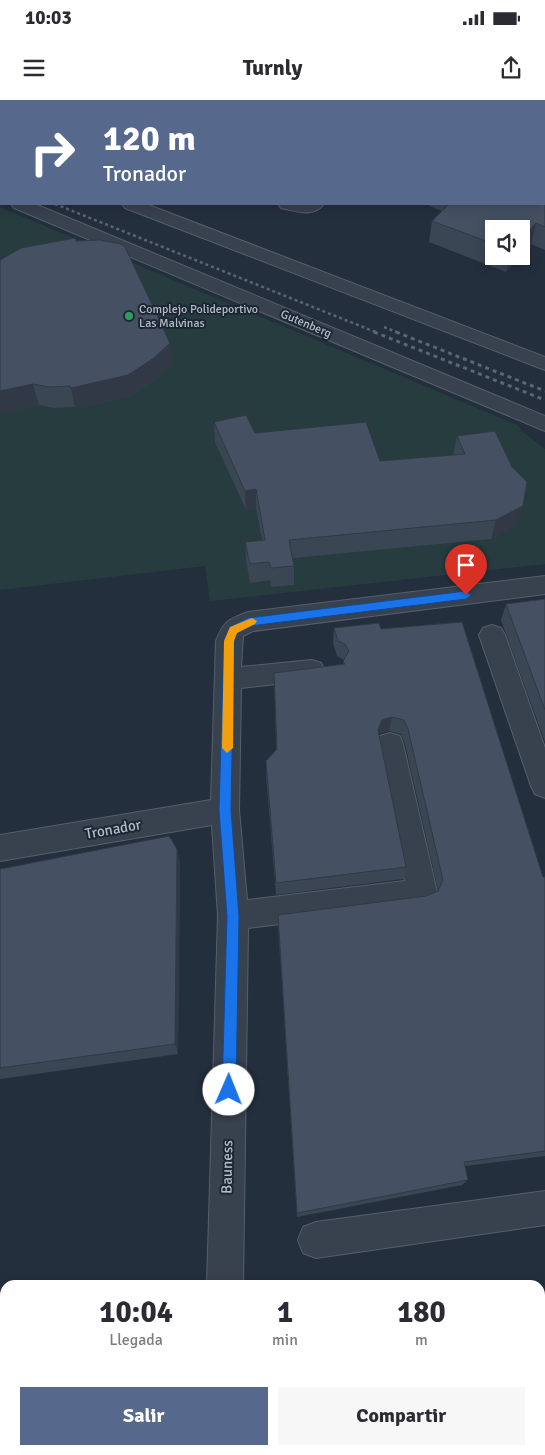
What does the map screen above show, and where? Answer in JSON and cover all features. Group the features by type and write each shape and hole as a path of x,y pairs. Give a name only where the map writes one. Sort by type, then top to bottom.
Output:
{"street":[{"name":"Gutenberg","path":"22,205 542,424"},
{"path":"134,205 545,364"},
{"path":"294,205 310,208 314,205"},
{"name":"Bauness","path":"225,1280 233,916 225,810 230,679 229,641 233,630 248,622 545,585"},
{"path":"492,635 545,786"},
{"path":"230,679 333,667"},
{"path":"233,916 422,892 390,744"},
{"name":"Tronador","path":"0,848 225,810"},
{"path":"316,1240 545,1208"}],"green space":[{"name":"Complejo Polideportivo Las Malvinas","path":"0,207 517,425 545,449 545,564 210,601 205,566 0,590"}],"building":[{"path":"448,205 545,205 545,227 536,223 530,229 530,220 485,220 485,241 432,221"},
{"path":"75,238 76,241 100,240 121,244 125,247 170,343 154,358 128,375 71,388 70,386 49,387 33,384 0,391 0,260 21,248"},
{"path":"246,415 255,433 366,422 380,461 465,454 457,436 495,431 512,467 527,482 523,506 496,520 289,540 294,566 271,568 269,562 250,564 245,542 265,540 256,489 245,491 214,422"},
{"path":"545,599 545,710 506,604"},
{"path":"462,622 543,877 545,877 545,1151 464,1162 468,1180 297,1213 278,915 426,896 438,891 443,880 408,729 404,720 392,717 382,720 378,730 406,867 276,883 266,761 277,749 274,673 345,664 343,661 349,651 345,644 338,641 334,628 379,623 381,629"},
{"path":"169,836 177,849 175,1044 0,1068 0,869"}],"railway":[{"path":"58,205 378,333"},
{"path":"384,327 399,333"},
{"path":"374,332 545,400"},
{"path":"396,332 545,391"}],"slow traffic":[{"path":"227,748 230,679 229,641 233,630 252,621"}],"place":[{"name":"Complejo Polideportivo Las Malvinas","path":"129,316"}],"route":[{"path":"229,1090 233,916 225,810 230,679 229,641 233,630 248,622 466,595"}]}
